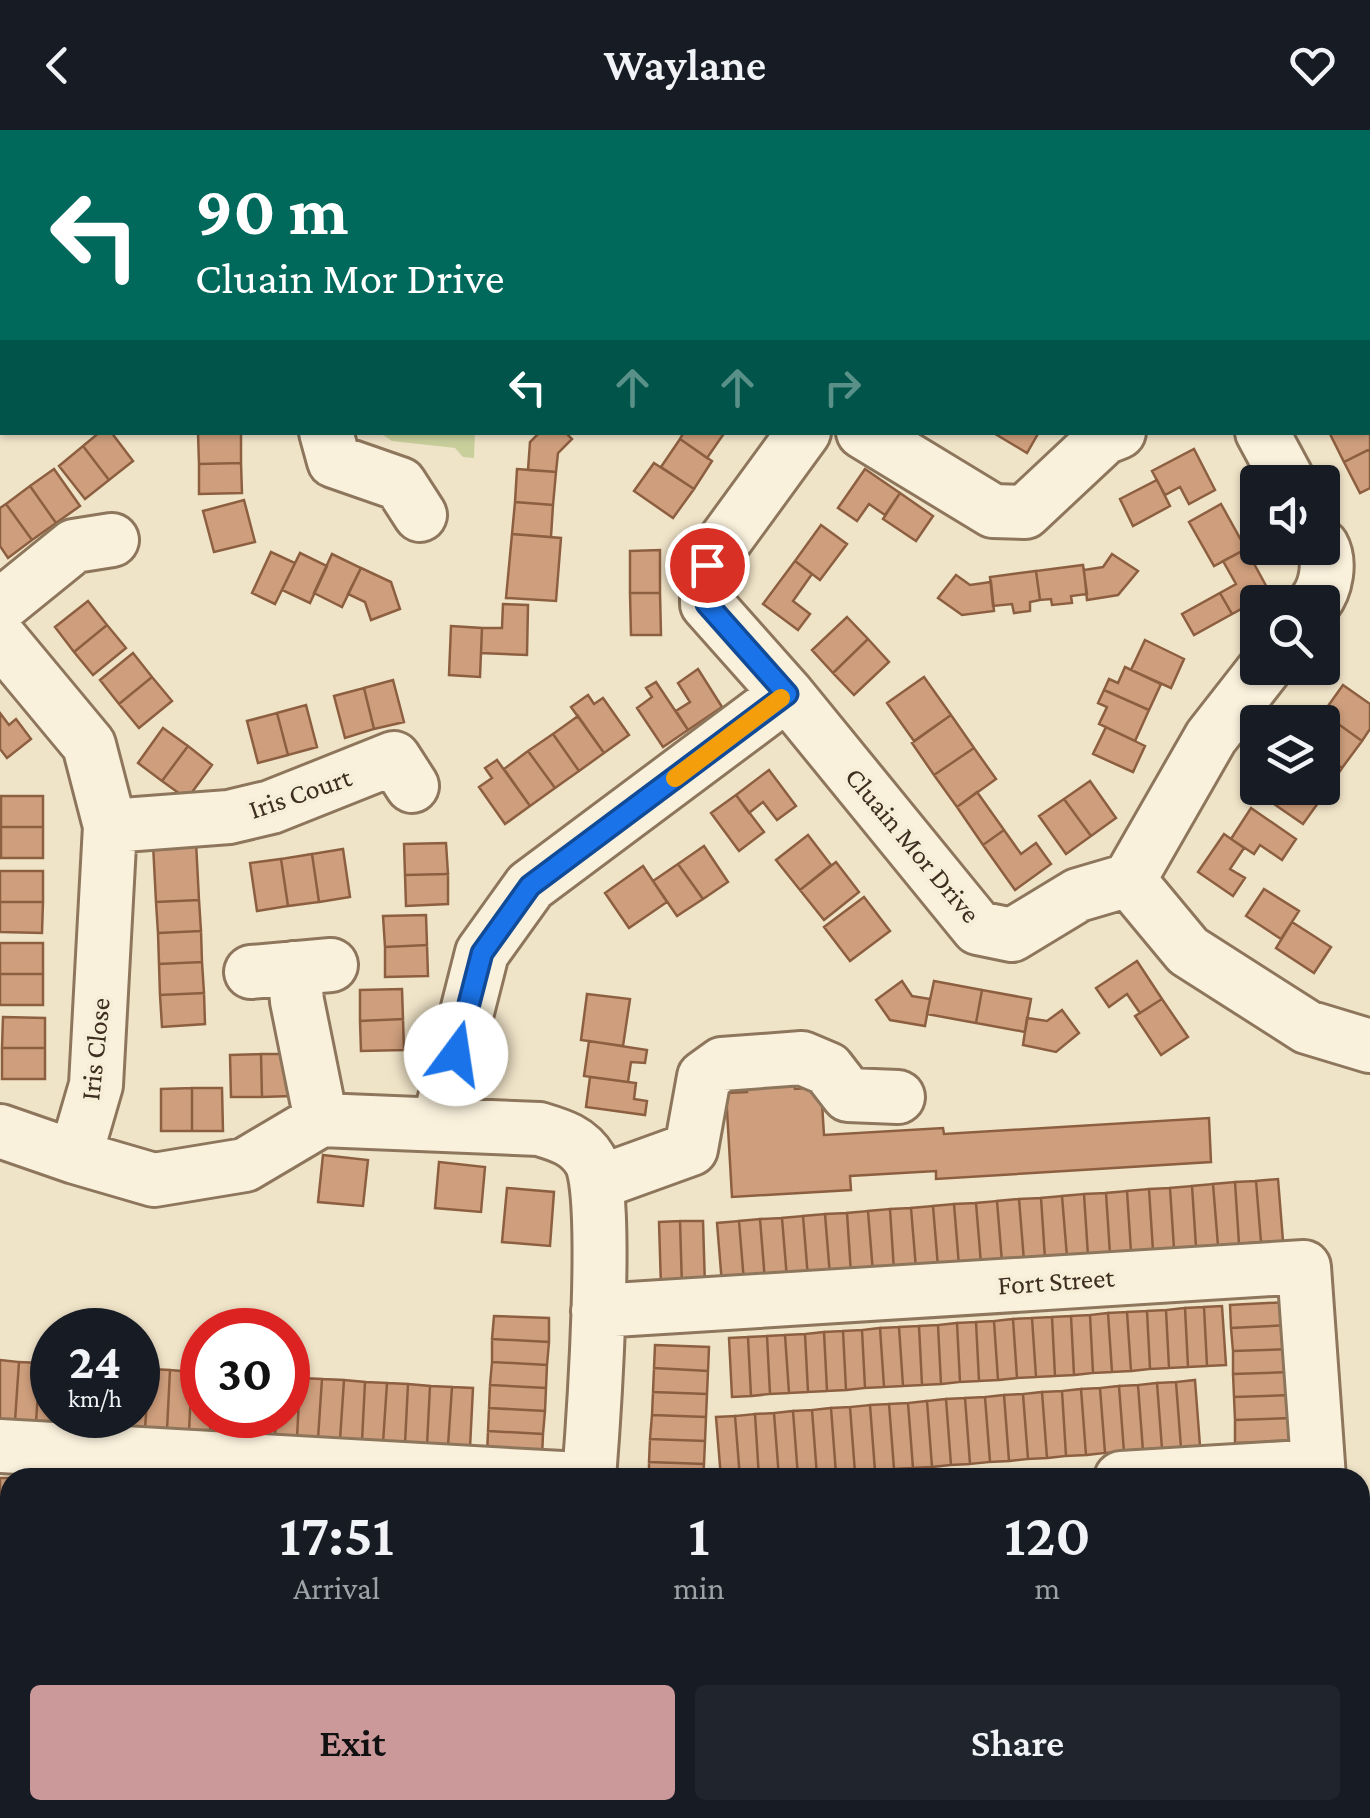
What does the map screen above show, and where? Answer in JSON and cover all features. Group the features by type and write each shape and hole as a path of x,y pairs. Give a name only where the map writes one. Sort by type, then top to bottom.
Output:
{"street":[{"path":"327,435 334,461 400,484 420,515"},
{"name":"Cluain Mor Drive","path":"802,435 707,565 707,604 787,694 978,928 1012,935 1078,895 1129,880"},
{"path":"868,435 993,512 1025,512 1112,435"},
{"path":"1264,435 1280,465"},
{"path":"0,606 74,546 112,540"},
{"name":"Iris Close","path":"0,638 89,745 110,826 96,1085 75,1157"},
{"path":"1252,685 1211,737 1129,880 1188,951 1307,1027 1370,1046"},
{"path":"439,1122 482,953 530,886 787,694"},
{"name":"Iris Court","path":"110,826 229,817 271,807 394,758 412,786"},
{"path":"292,969 321,1120"},
{"path":"597,1183 692,1149 704,1077 722,1064 802,1058 828,1069 848,1095 898,1097"},
{"path":"0,1131 154,1180 245,1165 321,1120 439,1122 538,1129 568,1137 591,1161 597,1183 598,1311 590,1468"},
{"name":"Fort Street","path":"598,1311 1304,1267 1318,1468"},
{"path":"0,1446 386,1468"}],"green space":[{"path":"383,435 475,435 474,458 463,457 455,448 392,441"}],"building":[{"path":"96,435 113,435 133,461 109,480 83,446"},
{"path":"198,435 241,435 241,463 199,464"},
{"path":"537,435 568,435 572,439 558,453 556,472 528,470 530,442"},
{"path":"682,435 723,435 707,458 680,439"},
{"path":"997,435 1037,435 1027,453"},
{"path":"1330,435 1370,435 1370,449 1344,462"},
{"path":"680,439 712,461 694,489 661,467"},
{"path":"83,446 109,480 85,499 59,466"},
{"path":"1194,449 1215,490 1189,504 1180,487 1165,495 1152,471"},
{"path":"1370,449 1370,488 1360,493 1344,462"},
{"path":"241,463 242,493 199,494 199,464"},
{"path":"654,463 694,489 673,518 634,491"},
{"path":"54,469 80,506 56,523 30,486"},
{"path":"517,469 556,472 553,505 515,502"},
{"path":"865,469 900,493 885,515 869,504 857,521 838,508"},
{"path":"1157,480 1170,506 1133,526 1120,499"},
{"path":"30,486 56,523 32,540 6,504"},
{"path":"900,493 933,516 916,541 883,519"},
{"path":"244,500 255,542 214,552 203,511"},
{"path":"515,502 553,505 551,537 512,534"},
{"path":"6,504 32,540 8,558 0,546 0,508"},
{"path":"1221,504 1240,538 1240,552 1214,566 1189,522"},
{"path":"821,525 847,544 820,580 795,561"},
{"path":"512,534 561,538 556,601 506,598"},
{"path":"660,550 660,593 630,593 630,551"},
{"path":"271,552 295,563 275,604 252,593"},
{"path":"1240,552 1240,565 1255,565 1266,585 1240,585 1240,610 1232,614 1220,593 1236,584 1223,561"},
{"path":"300,553 327,566 310,603 282,590"},
{"path":"332,554 361,568 342,607 314,593"},
{"path":"1112,554 1138,571 1118,595 1087,600 1084,570 1103,567"},
{"path":"795,561 812,574 793,601 810,614 798,630 763,604"},
{"path":"1083,565 1087,594 1071,596 1072,603 1052,605 1051,599 1040,600 1036,571"},
{"path":"361,568 391,582 400,609 371,620 365,602 348,594"},
{"path":"1036,571 1040,600 1030,602 1030,611 1014,613 1012,604 993,606 990,577"},
{"path":"956,575 970,585 991,582 994,611 962,615 938,598"},
{"path":"630,593 660,593 661,635 631,635"},
{"path":"1220,593 1232,614 1194,635 1182,614"},
{"path":"88,601 107,625 74,652 55,627"},
{"path":"503,604 528,605 527,655 481,653 482,628 502,628"},
{"path":"847,617 868,639 833,673 812,650"},
{"path":"107,625 126,648 93,675 74,652"},
{"path":"451,626 482,628 480,677 449,675"},
{"path":"868,639 889,662 854,695 833,673"},
{"path":"1145,640 1184,659 1171,688 1131,670"},
{"path":"133,653 152,677 119,704 100,680"},
{"path":"1125,667 1161,684 1149,710 1104,690 1109,679 1118,683"},
{"path":"698,669 722,707 688,730 676,711 690,702 678,683"},
{"path":"152,677 172,701 139,728 119,704"},
{"path":"924,677 951,715 914,741 887,703"},
{"path":"393,680 404,722 374,729 364,688"},
{"path":"656,682 688,730 663,747 637,708 652,697 646,688"},
{"path":"1343,685 1370,704 1370,729 1362,741 1340,725 1340,705 1329,705"},
{"path":"364,688 374,729 345,738 334,696"},
{"path":"1104,690 1149,710 1135,741 1099,724 1107,707 1098,703"},
{"path":"588,695 594,704 603,698 629,735 604,753 571,707"},
{"path":"306,705 317,747 288,755 277,713"},
{"path":"0,713 9,725 16,719 31,739 7,758 0,749"},
{"path":"277,713 288,755 258,763 247,721"},
{"path":"951,715 974,748 934,775 912,743"},
{"path":"578,716 604,753 579,771 553,734"},
{"path":"1340,725 1362,741 1340,767"},
{"path":"1106,727 1145,746 1133,772 1093,754"},
{"path":"163,728 188,746 162,781 138,763"},
{"path":"553,734 579,771 555,788 528,751"},
{"path":"188,746 212,765 187,799 162,781"},
{"path":"974,748 996,779 957,807 934,775"},
{"path":"528,751 555,788 530,806 504,769"},
{"path":"497,760 530,806 505,824 479,787 492,778 485,768"},
{"path":"769,770 796,806 777,820 763,802 749,813 736,795"},
{"path":"1090,781 1116,818 1091,836 1064,799"},
{"path":"977,792 1004,830 983,845 957,807"},
{"path":"736,795 764,832 739,851 711,813"},
{"path":"1,796 43,796 43,827 1,827"},
{"path":"1064,799 1091,836 1066,854 1039,816"},
{"path":"1276,805 1317,805 1303,824"},
{"path":"1251,808 1296,839 1282,860 1260,845 1254,854 1231,839"},
{"path":"1,827 43,827 43,858 1,858"},
{"path":"1004,830 1021,854 1036,843 1051,864 1015,890 983,845"},
{"path":"1224,834 1244,848 1230,869 1245,878 1233,896 1198,872"},
{"path":"808,835 831,865 800,890 776,860"},
{"path":"196,842 199,900 156,902 153,844"},
{"path":"446,843 448,874 405,875 404,844"},
{"path":"704,846 728,882 703,899 678,864"},
{"path":"343,849 350,897 319,902 312,854"},
{"path":"312,854 319,902 288,906 281,859"},
{"path":"281,859 288,906 257,911 250,863"},
{"path":"836,862 859,892 824,920 800,890"},
{"path":"678,864 703,899 677,916 653,881"},
{"path":"643,866 667,902 629,928 605,893"},
{"path":"0,871 43,871 43,902 0,902"},
{"path":"448,874 448,904 406,906 405,875"},
{"path":"1264,889 1299,911 1281,939 1246,916"},
{"path":"864,897 890,931 850,961 824,927"},
{"path":"199,900 201,931 158,933 156,902"},
{"path":"0,902 43,902 42,933 0,932"},
{"path":"426,915 427,945 385,947 383,916"},
{"path":"1292,922 1331,947 1314,973 1276,948"},
{"path":"201,931 202,962 159,964 158,933"},
{"path":"0,943 43,943 43,974 0,974"},
{"path":"427,945 428,976 385,977 385,947"},
{"path":"1137,961 1162,999 1140,1013 1127,994 1109,1007 1096,988"},
{"path":"202,962 204,993 160,995 159,964"},
{"path":"0,974 43,974 43,1005 0,1005"},
{"path":"902,981 912,996 930,999 925,1026 890,1020 876,1000"},
{"path":"934,981 982,990 976,1023 927,1014"},
{"path":"402,989 403,1019 360,1021 360,990"},
{"path":"982,990 1031,999 1025,1032 976,1023"},
{"path":"204,993 205,1024 162,1027 160,995"},
{"path":"587,994 630,999 623,1046 581,1040"},
{"path":"1162,999 1188,1037 1161,1055 1135,1016"},
{"path":"1062,1010 1079,1033 1056,1052 1023,1045 1027,1018 1047,1021"},
{"path":"3,1017 45,1018 45,1048 2,1048"},
{"path":"403,1019 404,1050 361,1051 360,1021"},
{"path":"589,1041 647,1050 645,1063 631,1062 628,1082 584,1076"},
{"path":"2,1048 45,1048 45,1079 2,1079"},
{"path":"261,1054 292,1054 292,1096 262,1097"},
{"path":"261,1054 262,1097 231,1097 230,1055"},
{"path":"590,1077 636,1083 634,1099 647,1101 645,1115 586,1107"},
{"path":"794,1079 795,1089 821,1087 824,1135 943,1128 944,1134 1209,1118 1211,1162 936,1179 936,1171 850,1176 851,1190 732,1197 726,1093 747,1092 746,1082"},
{"path":"192,1088 222,1088 223,1131 192,1131"},
{"path":"192,1088 192,1131 161,1131 161,1089"},
{"path":"323,1155 368,1160 363,1206 318,1202"},
{"path":"439,1162 485,1167 481,1212 435,1208"},
{"path":"1278,1179 1283,1241 1261,1242 1256,1181"},
{"path":"1256,1181 1261,1242 1239,1244 1235,1182"},
{"path":"1235,1182 1239,1244 1218,1246 1213,1184"},
{"path":"1213,1184 1218,1246 1196,1247 1192,1186"},
{"path":"1192,1186 1196,1247 1174,1249 1170,1188"},
{"path":"507,1188 554,1192 550,1246 502,1242"},
{"path":"1170,1188 1174,1249 1153,1251 1149,1189"},
{"path":"1149,1189 1153,1251 1131,1252 1127,1191"},
{"path":"1127,1191 1131,1252 1110,1254 1106,1193"},
{"path":"1106,1193 1110,1254 1088,1256 1084,1194"},
{"path":"1084,1194 1088,1256 1067,1257 1062,1196"},
{"path":"1062,1196 1067,1257 1045,1259 1041,1198"},
{"path":"1041,1198 1045,1259 1024,1261 1019,1199"},
{"path":"1019,1199 1024,1261 1002,1262 997,1201"},
{"path":"997,1201 1002,1262 981,1264 976,1203"},
{"path":"976,1203 981,1264 959,1266 954,1204"},
{"path":"954,1204 959,1266 938,1267 933,1206"},
{"path":"933,1206 938,1267 916,1269 911,1208"},
{"path":"911,1208 916,1269 894,1271 890,1209"},
{"path":"890,1209 894,1271 873,1273 868,1211"},
{"path":"868,1211 873,1273 851,1274 847,1213"},
{"path":"847,1213 851,1274 830,1276 825,1214"},
{"path":"825,1214 830,1276 808,1278 803,1216"},
{"path":"803,1216 808,1278 787,1279 782,1218"},
{"path":"782,1218 787,1279 765,1281 760,1219"},
{"path":"760,1219 765,1281 744,1282 739,1221"},
{"path":"680,1221 682,1287 661,1287 659,1222"},
{"path":"680,1221 703,1221 705,1286 682,1287"},
{"path":"739,1221 744,1282 722,1284 717,1223"},
{"path":"1288,1302 1289,1325 1231,1328 1230,1305"},
{"path":"1222,1306 1226,1365 1207,1366 1204,1307"},
{"path":"1204,1307 1207,1366 1188,1367 1185,1308"},
{"path":"1185,1308 1188,1367 1169,1368 1166,1310"},
{"path":"1166,1310 1169,1368 1150,1369 1147,1311"},
{"path":"1147,1311 1150,1369 1131,1371 1127,1312"},
{"path":"1127,1312 1131,1371 1112,1372 1108,1313"},
{"path":"1108,1313 1112,1372 1093,1373 1090,1315"},
{"path":"1090,1315 1093,1373 1074,1375 1071,1316"},
{"path":"494,1316 549,1318 549,1342 492,1339"},
{"path":"1071,1316 1074,1375 1055,1376 1052,1317"},
{"path":"1052,1317 1055,1376 1036,1377 1032,1318"},
{"path":"1032,1318 1036,1377 1017,1378 1013,1319"},
{"path":"1013,1319 1017,1378 998,1380 994,1321"},
{"path":"994,1321 998,1380 979,1381 976,1322"},
{"path":"976,1322 979,1381 960,1382 957,1323"},
{"path":"957,1323 960,1382 941,1384 938,1325"},
{"path":"938,1325 941,1384 922,1385 919,1326"},
{"path":"1289,1325 1290,1349 1233,1351 1231,1328"},
{"path":"919,1326 922,1385 903,1386 899,1327"},
{"path":"899,1327 903,1386 884,1387 880,1328"},
{"path":"880,1328 884,1387 865,1388 862,1330"},
{"path":"862,1330 865,1388 846,1390 843,1331"},
{"path":"843,1331 846,1390 827,1391 824,1332"},
{"path":"824,1332 827,1391 808,1392 805,1334"},
{"path":"805,1334 808,1392 789,1393 785,1335"},
{"path":"785,1335 789,1393 770,1394 767,1336"},
{"path":"767,1336 770,1394 751,1396 748,1337"},
{"path":"748,1337 751,1396 732,1397 729,1338"},
{"path":"492,1339 549,1342 547,1365 492,1362"},
{"path":"655,1345 709,1347 708,1371 654,1368"},
{"path":"1290,1349 1290,1372 1233,1374 1233,1351"},
{"path":"0,1360 19,1362 15,1421 0,1420"},
{"path":"19,1362 30,1363 30,1422 15,1421"},
{"path":"492,1362 547,1365 546,1388 490,1385"},
{"path":"654,1368 708,1371 707,1394 653,1392"},
{"path":"160,1370 170,1370 167,1430 160,1430"},
{"path":"170,1370 180,1371 180,1431 167,1430"},
{"path":"1290,1372 1291,1395 1234,1397 1233,1374"},
{"path":"310,1378 322,1379 318,1439 297,1438 310,1438"},
{"path":"322,1379 344,1380 340,1440 318,1439"},
{"path":"344,1380 365,1382 362,1441 340,1440"},
{"path":"1195,1380 1200,1446 1181,1448 1176,1382"},
{"path":"365,1382 387,1383 383,1443 362,1441"},
{"path":"1176,1382 1181,1448 1162,1449 1157,1383"},
{"path":"387,1383 408,1384 405,1444 383,1443"},
{"path":"1157,1383 1162,1449 1143,1451 1138,1385"},
{"path":"408,1384 430,1386 427,1445 405,1444"},
{"path":"490,1385 546,1388 545,1411 489,1408"},
{"path":"1138,1385 1143,1451 1124,1452 1119,1386"},
{"path":"430,1386 452,1387 448,1446 427,1445"},
{"path":"1119,1386 1124,1452 1105,1453 1100,1388"},
{"path":"452,1387 473,1388 470,1448 448,1446"},
{"path":"1100,1388 1105,1453 1086,1455 1081,1389"},
{"path":"1081,1389 1086,1455 1066,1456 1062,1391"},
{"path":"1062,1391 1066,1456 1047,1458 1042,1392"},
{"path":"653,1392 707,1394 706,1417 652,1415"},
{"path":"1042,1392 1047,1458 1028,1459 1023,1394"},
{"path":"1023,1394 1028,1459 1009,1461 1004,1395"},
{"path":"1004,1395 1009,1461 990,1462 985,1397"},
{"path":"1291,1395 1292,1418 1235,1420 1234,1397"},
{"path":"985,1397 990,1462 970,1464 965,1398"},
{"path":"965,1398 970,1464 951,1465 946,1399"},
{"path":"946,1399 951,1465 932,1467 927,1401"},
{"path":"927,1401 932,1467 913,1468 908,1403"},
{"path":"908,1403 913,1468 894,1468 889,1404"},
{"path":"889,1404 894,1468 875,1468 870,1405"},
{"path":"870,1405 875,1468 855,1468 850,1407"},
{"path":"850,1407 855,1468 836,1468 831,1408"},
{"path":"489,1408 545,1411 543,1434 488,1431"},
{"path":"831,1408 836,1468 816,1468 812,1410"},
{"path":"812,1410 816,1468 797,1468 793,1411"},
{"path":"793,1411 797,1468 778,1468 774,1413"},
{"path":"774,1413 778,1468 758,1468 755,1414"},
{"path":"755,1414 758,1468 739,1468 735,1416"},
{"path":"652,1415 706,1417 705,1441 650,1439"},
{"path":"735,1416 739,1468 720,1468 716,1417"},
{"path":"1292,1418 1293,1441 1235,1443 1235,1420"},
{"path":"488,1431 543,1434 542,1457 487,1455"},
{"path":"650,1439 705,1441 704,1464 649,1462"},
{"path":"649,1462 704,1464 704,1468 649,1468"}],"slow traffic":[{"path":"675,778 781,698"}],"route":[{"path":"456,1054 482,953 530,886 787,694 707,604 707,565"}]}
